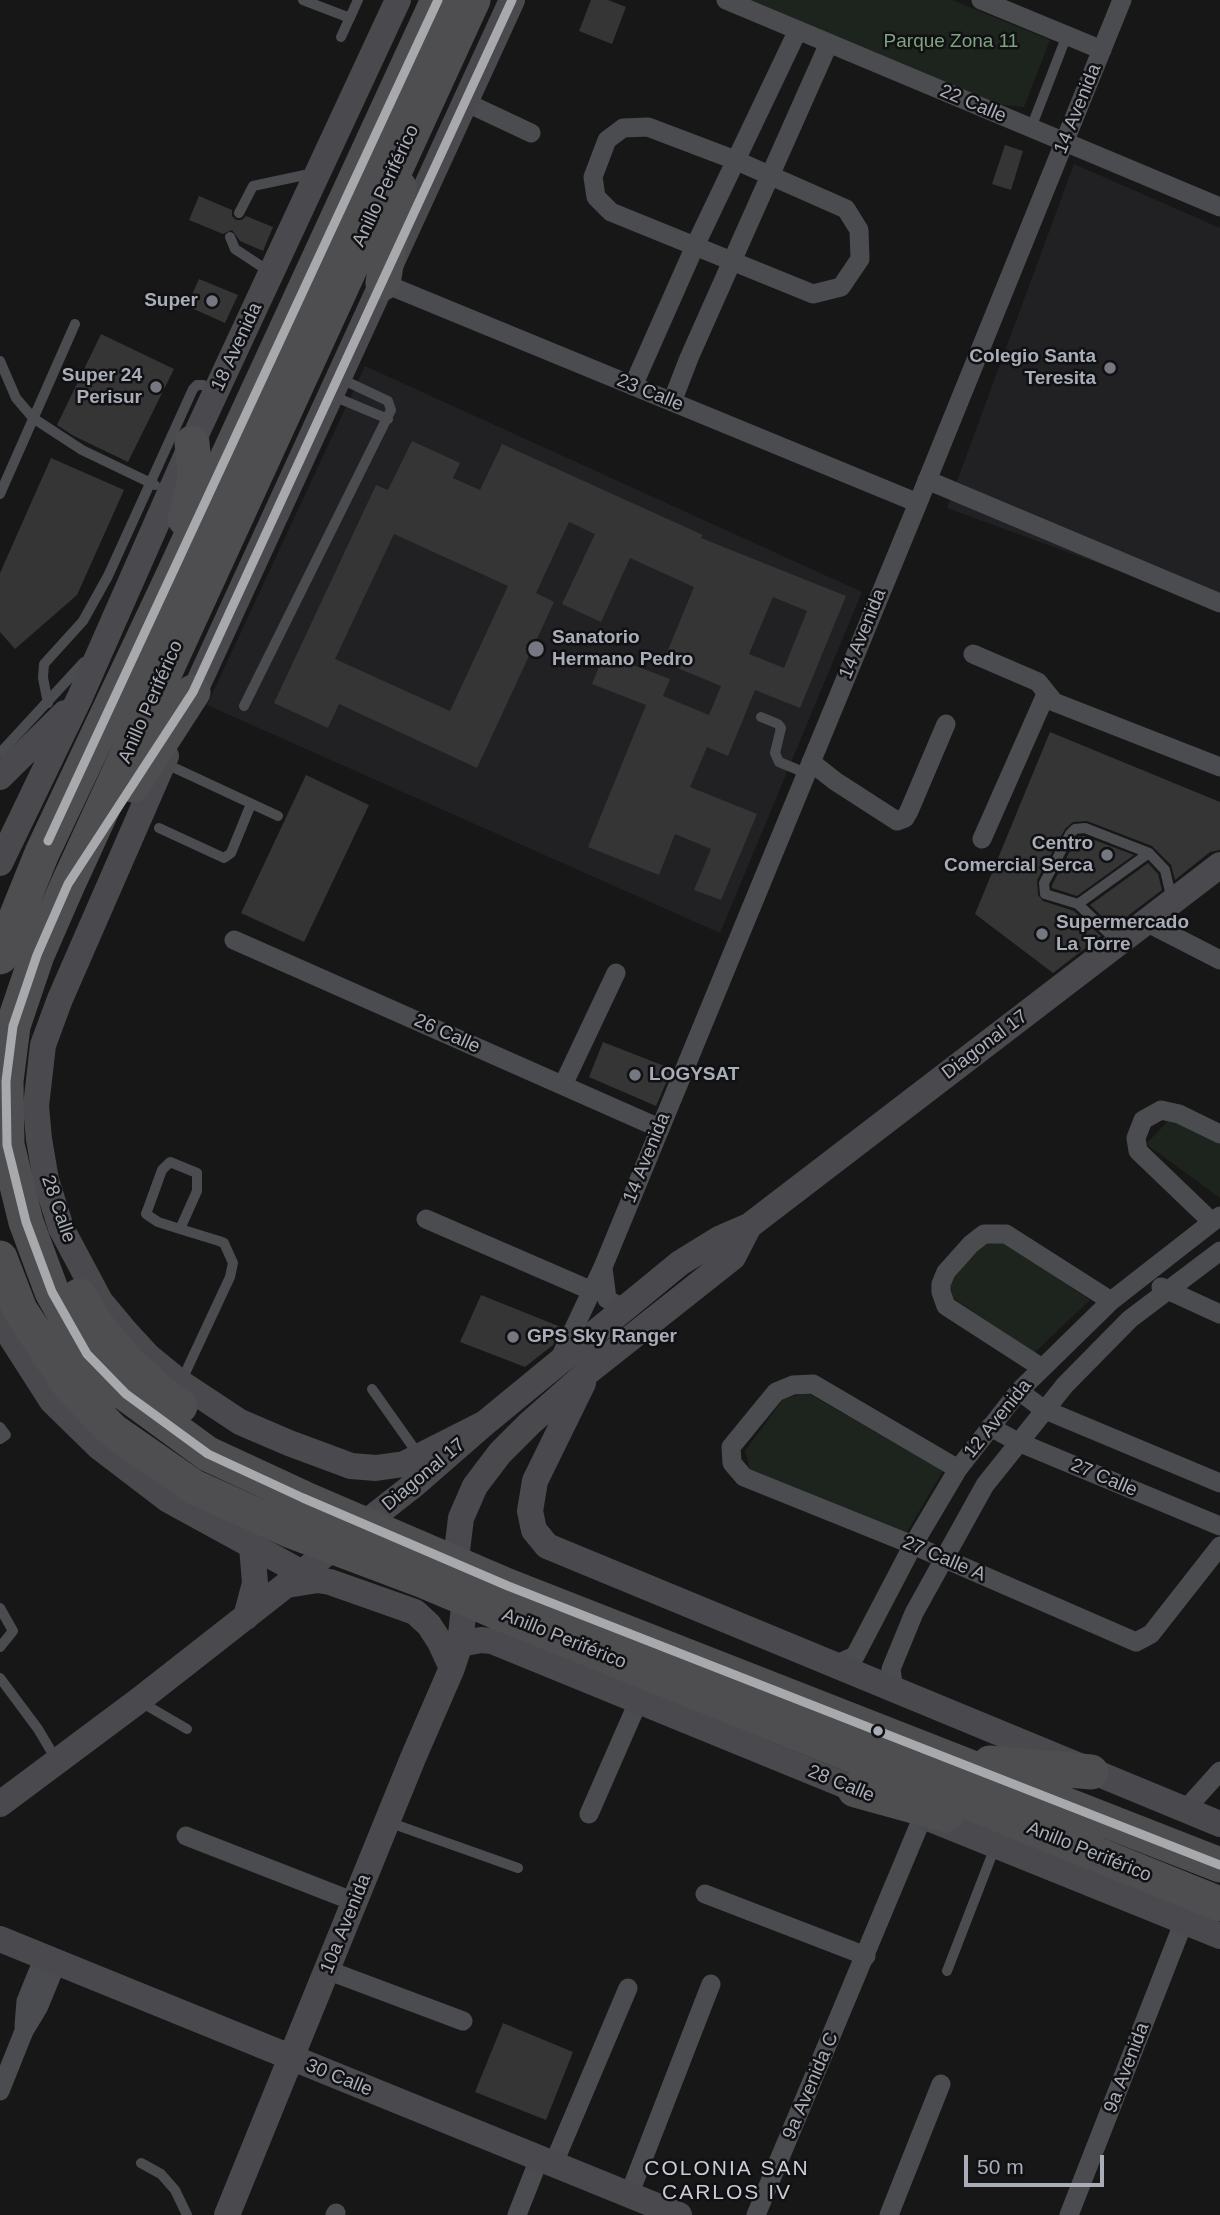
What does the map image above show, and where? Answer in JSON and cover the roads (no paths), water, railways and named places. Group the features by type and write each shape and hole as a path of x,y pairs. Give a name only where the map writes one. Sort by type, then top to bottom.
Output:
{"highway":[{"name":"Anillo Periférico","path":"0,957 42,853 438,0"},
{"name":"Anillo Periférico","path":"472,0 68,884 37,955 13,1026 6,1082 7,1144 26,1222 52,1292 87,1354 126,1394 208,1454 508,1586 1220,1865"},
{"path":"383,284 408,137"},
{"path":"170,582 174,547 192,493 195,474 192,443"},
{"path":"68,884 193,692"},
{"path":"7,1144 73,1287 98,1327 127,1361 159,1391 230,1439 407,1518 440,1537 457,1551"},
{"name":"Anillo Periférico","path":"0,1258 20,1311 71,1387 112,1430 194,1487 289,1530 419,1579 1220,1904"},
{"path":"952,1760 1091,1772"},
{"path":"855,1790 1100,1856"}],"street":[{"name":"18 Avenida","path":"80,697 117,616 160,488 192,443 398,0"},
{"name":"28 Calle","path":"485,1423 404,1464 376,1468 351,1466 240,1422 181,1382 148,1356 125,1331 100,1301 79,1264 61,1228 46,1180 36,1106 43,1045 60,999 193,692 512,0"},
{"name":"22 Calle","path":"726,0 1220,207"},
{"path":"981,0 1102,50"},
{"name":"14 Avenida","path":"559,1361 603,1267 1122,0"},
{"path":"633,386 695,246 784,65 798,30"},
{"path":"672,402 829,43"},
{"path":"465,102 531,133"},
{"path":"648,127 735,160 846,209 859,230 860,259 841,286 813,294 611,212 596,197 593,177 607,140 622,128 648,127"},
{"name":"23 Calle","path":"383,284 918,503"},
{"path":"927,480 1220,603"},
{"path":"972,654 1038,682 1054,702 1220,767"},
{"path":"982,839 1046,694"},
{"path":"0,777 80,697"},
{"path":"0,863 80,697"},
{"path":"808,767 897,821 905,818 909,811 946,724"},
{"name":"Diagonal 17","path":"0,1804 138,1701 415,1485 559,1361 680,1263 719,1238 749,1226 1220,865"},
{"path":"1146,922 1220,960"},
{"name":"26 Calle","path":"234,940 659,1128"},
{"path":"563,1085 616,973"},
{"path":"1216,1219 1138,1151 1136,1138 1143,1120 1161,1110 1180,1114 1220,1134"},
{"path":"426,1219 590,1290"},
{"name":"12 Avenida","path":"833,1666 855,1656 913,1545 958,1469 1019,1391 1111,1301 1216,1219"},
{"name":"Diagonal 17","path":"458,1648 464,1607 457,1551 461,1518 475,1486 507,1445 589,1371 733,1257 749,1226"},
{"path":"1042,1368 946,1306 941,1284 946,1272 971,1244 984,1234 1006,1234 1111,1301"},
{"name":"12 Avenida","path":"894,1691 891,1678 894,1661 914,1613 985,1485 1044,1409 1130,1319 1220,1251"},
{"path":"603,1267 607,1299 627,1306"},
{"path":"1145,1275 1168,1292 1220,1314"},
{"path":"0,1320 51,1401 99,1447 167,1499 301,1574 415,1612 429,1625 440,1642 458,1648"},
{"path":"589,1371 535,1481 530,1511 534,1530 547,1546 1220,1824"},
{"name":"27 Calle A","path":"958,1469 813,1384 793,1385 776,1392 731,1447 732,1463 744,1477 944,1558 1136,1642 1151,1634 1220,1546"},
{"path":"1019,1391 1044,1409 1220,1483"},
{"name":"27 Calle","path":"990,1427 1018,1442 1220,1526"},
{"path":"246,1617 255,1583 252,1547"},
{"name":"28 Calle","path":"458,1648 492,1641 1220,1936"},
{"name":"10a Avenida","path":"227,2215 458,1648"},
{"path":"589,1814 638,1702"},
{"path":"1185,1810 1220,1771"},
{"name":"9a Avenida C","path":"756,2215 923,1816"},
{"path":"187,1836 355,1902"},
{"path":"705,1894 866,1956"},
{"name":"9a Avenida","path":"1069,2215 1184,1921"},
{"name":"30 Calle","path":"0,1940 679,2215"},
{"path":"0,2091 24,2031 26,2001 50,1960"},
{"path":"327,1970 463,2021"},
{"path":"629,2195 711,1984"},
{"path":"517,2215 546,2162 628,1987"},
{"path":"889,2215 941,2084"}],"lane":[{"path":"303,0 350,18"},
{"path":"341,37 358,0"},
{"path":"1031,128 1067,35"},
{"path":"239,213 253,186 318,172"},
{"path":"230,237 232,247 271,273"},
{"path":"0,494 75,324"},
{"path":"0,361 16,398 33,418 82,450 160,488"},
{"path":"48,703 43,678 44,664 83,621 160,488 193,389 197,385 203,385 216,391"},
{"path":"334,387 388,419"},
{"path":"244,706 391,410 388,401 334,387"},
{"path":"0,753 76,672 117,616"},
{"path":"761,716 778,723 781,728 776,748 779,762 808,767"},
{"path":"163,762 278,816"},
{"path":"159,828 224,858 231,853 251,804"},
{"path":"1119,943 1078,904 1045,894 1044,883 1075,829 1085,828 1149,853 1165,870 1172,902"},
{"path":"1078,904 1149,853"},
{"path":"180,1229 197,1191 197,1173 170,1162 162,1171 146,1214 158,1222 180,1229 224,1243 233,1263 230,1276 181,1382"},
{"path":"372,1389 419,1456"},
{"path":"0,1427 6,1435 0,1439"},
{"path":"0,1608 13,1631 0,1647"},
{"path":"0,1678 58,1761"},
{"path":"138,1701 187,1729"},
{"path":"387,1822 518,1868"},
{"path":"947,1971 996,1846"},
{"path":"141,2163 161,2174 176,2190 187,2215"}],"place":[{"name":"Super","path":"212,301"},
{"name":"Colegio Santa Teresita","path":"1110,368"},
{"name":"Super 24 Perisur","path":"156,387"},
{"name":"Sanatorio Hermano Pedro","path":"536,649"},
{"name":"Centro Comercial Serca","path":"1107,855"},
{"name":"Supermercado La Torre","path":"1042,934"},
{"name":"LOGYSAT","path":"635,1075"},
{"name":"GPS Sky Ranger","path":"513,1337"}],"district":[{"name":"COLONIA SAN CARLOS IV","path":"727,2181"}],"park label":[{"name":"Parque Zona 11","path":"951,42"}]}
